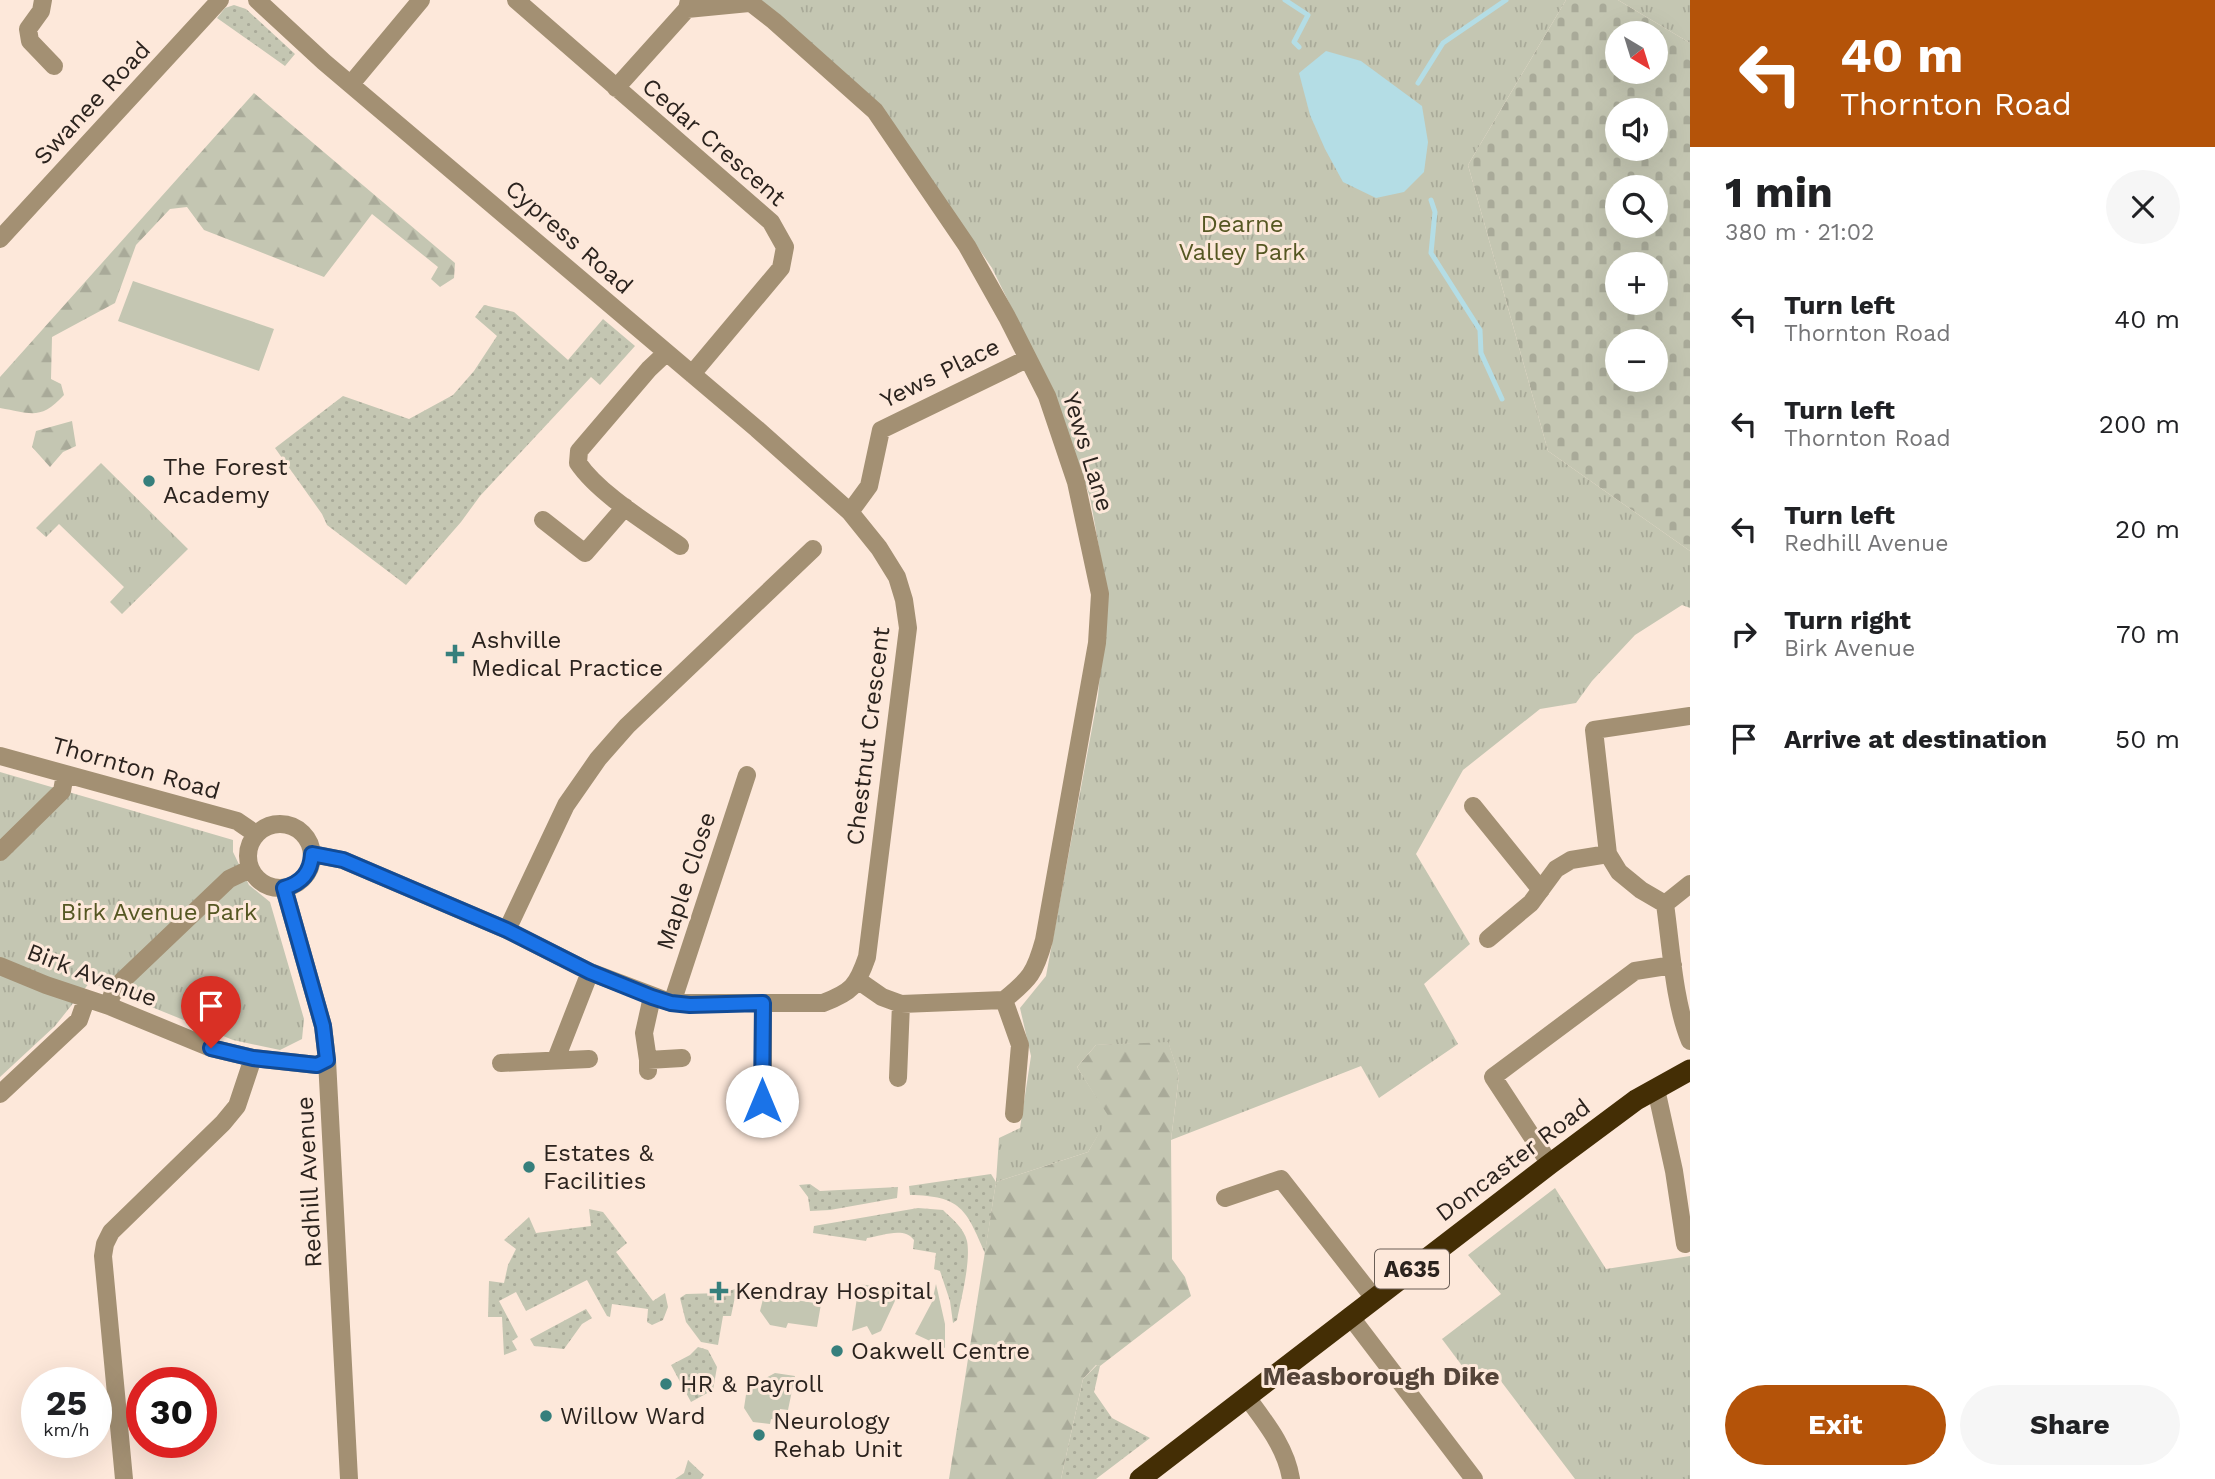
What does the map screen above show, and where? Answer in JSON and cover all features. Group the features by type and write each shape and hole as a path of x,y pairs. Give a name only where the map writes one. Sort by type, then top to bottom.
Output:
{"highway":[{"name":"Doncaster Road","path":"1140,1479 1636,1100 1690,1070"}],"street":[{"path":"43,0 41,11 28,29 30,41 54,66"},
{"name":"Swanee Road","path":"0,239 220,0"},
{"name":"Cypress Road","path":"257,0 324,62 692,373 850,512"},
{"path":"351,84 421,0"},
{"name":"Cedar Crescent","path":"516,0 771,222 785,247 781,268 692,373"},
{"name":"Yews Lane","path":"616,89 688,4 748,1 875,111 967,246 1047,396 1076,482 1100,594 1097,643 1044,940 1038,963 1027,982 1004,1000"},
{"path":"666,353 579,451 578,463 585,474 625,507 680,546"},
{"name":"Yews Place","path":"850,512 869,486 881,430 1027,359"},
{"path":"543,520 585,554 625,507"},
{"name":"Chestnut Crescent","path":"850,512 879,548 897,577 908,628 867,957 859,981"},
{"path":"507,930 566,805 598,758 627,726 813,549"},
{"path":"1665,904 1641,890 1619,872 1608,854 1594,730 1690,716"},
{"name":"Thornton Road","path":"0,756 237,821 256,834"},
{"path":"0,852 62,791 65,774"},
{"name":"Maple Close","path":"671,1003 747,775"},
{"path":"1473,806 1541,890"},
{"path":"271,825 288,825 304,835 312,854 311,863 301,880 284,888 263,884 250,869 248,850 256,834 271,825"},
{"path":"312,854 343,860 507,930 590,972 671,1003 823,1003 846,994 859,981 882,997 901,1004 1004,1000 1020,1045 1014,1114"},
{"path":"1488,939 1531,903 1556,869 1571,860 1608,854"},
{"path":"109,1006 112,995 122,981 229,879 250,869"},
{"path":"1665,904 1690,884"},
{"name":"Redhill Avenue","path":"284,888 323,1026 327,1060 349,1479"},
{"path":"1665,904 1673,965 1685,1030 1690,1041"},
{"path":"1550,1164 1493,1077 1635,971 1673,965"},
{"name":"Birk Avenue","path":"0,966 86,1000 109,1006 211,1048 253,1058 317,1065 327,1060"},
{"path":"556,1059 590,972"},
{"path":"652,997 644,1033 648,1066 682,1058"},
{"path":"0,1094 79,1020 86,1000"},
{"path":"762,1101 763,1003"},
{"path":"898,1078 901,1004"},
{"path":"124,1479 103,1256 105,1244 111,1232 223,1123 237,1106 253,1058"},
{"path":"501,1063 589,1059"},
{"path":"1656,1089 1674,1171 1685,1244"},
{"path":"1224,1198 1281,1179 1374,1298"},
{"path":"1350,1316 1474,1479"},
{"path":"1246,1396 1277,1440 1289,1464 1291,1479"}],"green space":[{"name":"Dearne Valley Park","path":"761,0 1566,0 1468,165 1548,451 1690,551 1690,608 1682,605 1635,635 1592,681 1576,703 1540,709 1463,770 1416,854 1470,944 1424,984 1458,1044 1379,1098 1361,1066 1171,1140 1179,1075 1168,1042 1096,1045 1077,1067 1109,1117 1088,1152 996,1182 999,1138 1020,1128 1031,1056 1020,1008 1046,976 1098,696 1107,593 1090,497 1049,384 992,268 880,105"},
{"path":"1566,0 1618,0 1653,21 1605,21 1605,84 1668,84 1668,30 1690,43 1690,551 1548,451 1468,165"},
{"path":"1618,0 1690,0 1690,43 1668,30 1668,21 1653,21"},
{"path":"234,5 246,9 295,54 285,66 217,18 225,8"},
{"path":"254,93 455,263 454,278 440,287 431,279 438,267 372,214 324,277 204,230 187,207 170,209 136,245 115,303 52,337 51,379 61,384 64,395 41,412 28,413 0,408 0,377"},
{"path":"133,281 274,329 259,371 118,321"},
{"path":"484,305 514,312 568,360 603,319 635,346 600,385 591,377 480,496 406,585 327,525 275,448 343,396 409,419 453,395 474,371 497,336 475,317"},
{"path":"72,421 76,446 63,452 50,467 32,447 36,431"},
{"path":"101,463 188,549 122,614 110,602 124,587 59,524 46,537 36,528"},
{"name":"Birk Avenue Park","path":"0,772 233,840 233,852 249,885 270,902 304,1019 302,1039 280,1050 233,1040 90,982 55,1026 0,1077"},
{"path":"1168,1041 1179,1075 1171,1140 1172,1259 1185,1277 1191,1296 1100,1366 1096,1365 1083,1379 1061,1479 949,1479 996,1182 1088,1152 1108,1117 1077,1067 1096,1045"},
{"path":"991,1174 996,1182 985,1253 960,1208 941,1198 910,1195 909,1186"},
{"path":"810,1184 820,1191 898,1187 897,1198 810,1211 808,1197 799,1185"},
{"path":"1555,1188 1606,1269 1690,1256 1690,1479 1575,1479 1494,1372 1482,1368 1469,1375 1442,1339 1501,1294 1468,1255"},
{"path":"918,1208 943,1210 960,1228 967,1241 965,1280 957,1320 953,1323 950,1301 940,1271 934,1269 936,1253 913,1249 914,1240 910,1236 892,1233 867,1238 866,1241 813,1233 814,1226"},
{"path":"589,1209 603,1212 627,1243 616,1252 653,1301 665,1293 668,1307 663,1320 652,1325 647,1322 648,1309 612,1304 610,1317 607,1316 587,1280 526,1311 516,1292 499,1301 518,1337 512,1341 517,1350 504,1355 502,1317 488,1317 489,1281 504,1283 508,1265 516,1249 504,1240 529,1217 536,1233 591,1226"},
{"path":"859,1284 900,1290 881,1331 872,1335 867,1326 852,1331"},
{"path":"936,1284 945,1324 945,1348 915,1334 932,1302"},
{"path":"744,1289 744,1298 735,1297 731,1316 723,1316 718,1345 701,1342 686,1322 680,1298 686,1294 721,1293"},
{"path":"764,1295 821,1304 817,1327 788,1323 786,1328 770,1325 760,1311"},
{"path":"586,1309 592,1318 582,1324 564,1349 534,1346 530,1339"},
{"path":"698,1347 708,1350 717,1367 713,1390 691,1402 671,1365 690,1355"},
{"path":"1097,1365 1100,1366 1094,1392 1112,1418 1150,1438 1096,1479 1061,1479 1083,1379"},
{"path":"775,1373 795,1376 788,1410 780,1409 778,1420 771,1419 770,1424 753,1422 744,1408 747,1388"},
{"path":"688,1460 704,1475 701,1479 675,1479 684,1473"}],"water":[{"path":"1326,51 1361,61 1422,106 1428,142 1424,172 1404,192 1376,198 1343,182 1310,115 1299,73"}],"waterway":[{"name":"Measborough Dike","path":"1285,0 1308,15 1294,42 1299,47"},
{"path":"1418,83 1443,43 1506,0"},
{"path":"1431,200 1435,212 1431,253 1480,330 1481,353 1502,399"}],"place":[{"name":"The Forest Academy","path":"149,481"},
{"name":"Ashville Medical Practice","path":"455,654"},
{"name":"Estates & Facilities","path":"529,1167"},
{"name":"Kendray Hospital","path":"719,1291"},
{"name":"Oakwell Centre","path":"837,1351"},
{"name":"HR & Payroll","path":"666,1384"},
{"name":"Willow Ward","path":"546,1416"},
{"name":"Neurology Rehab Unit","path":"759,1435"}],"district":[{"name":"Measborough Dike","path":"1381,1376"}],"route":[{"path":"211,1048 253,1058 317,1065 327,1060 323,1026 284,888 301,880 311,863 312,854 343,860 507,930 590,972 652,997 690,1005 763,1003 762,1101"}]}
